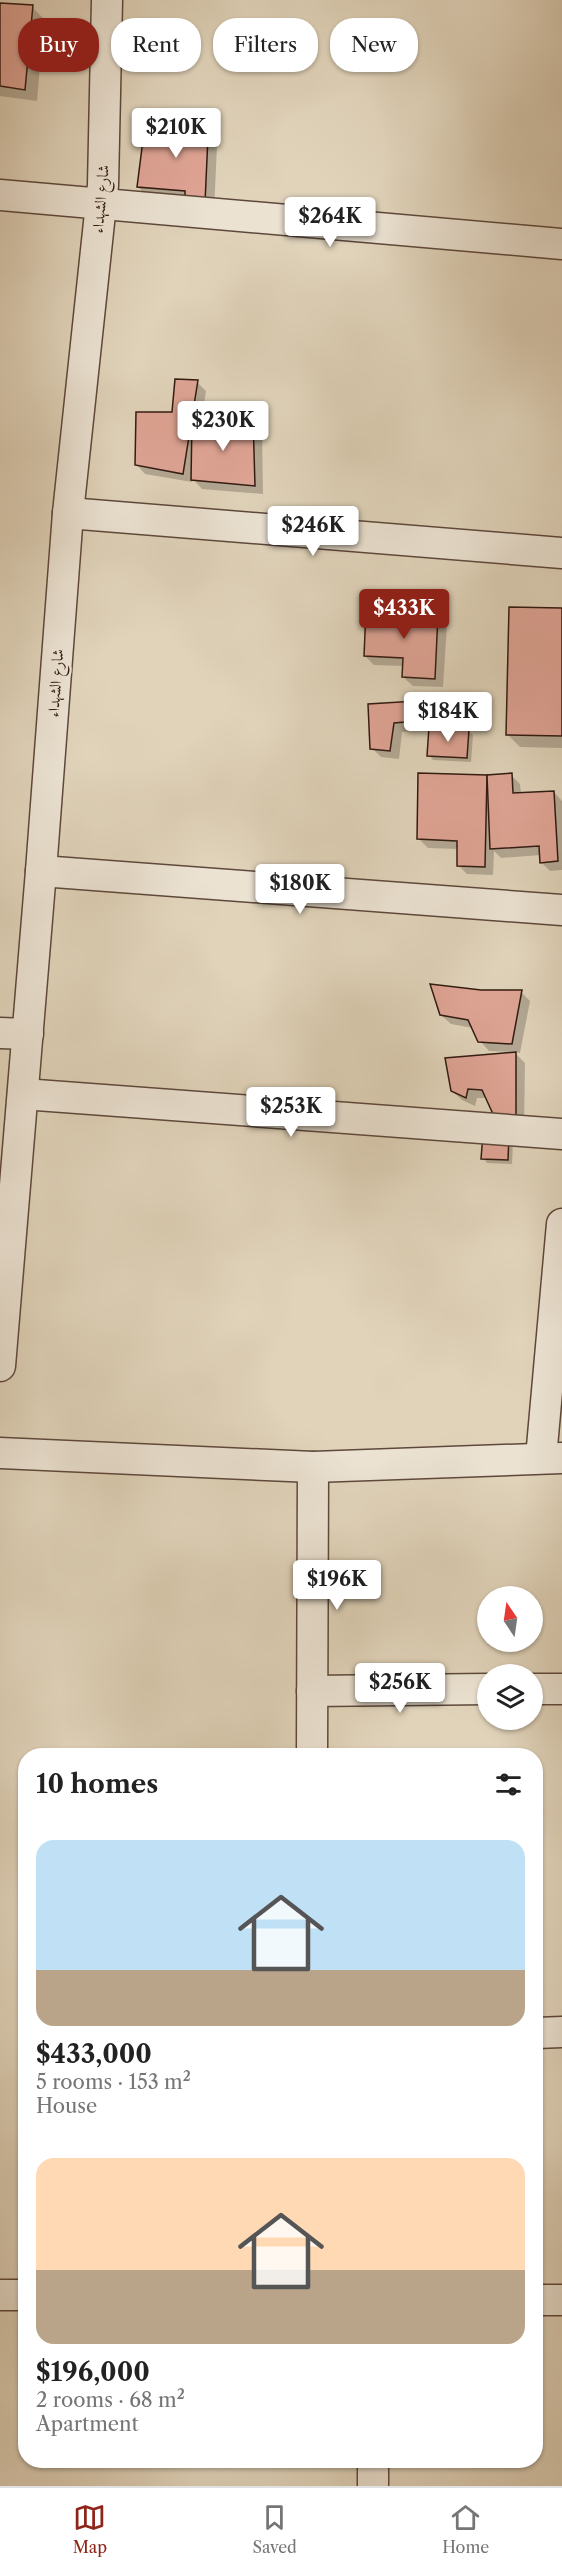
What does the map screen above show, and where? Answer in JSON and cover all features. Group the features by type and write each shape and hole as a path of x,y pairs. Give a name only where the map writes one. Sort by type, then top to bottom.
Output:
{"street":[{"name":"شارع الشهداء","path":"0,1366 23,1094 14,1034 41,871 68,513 101,205 107,0"},
{"path":"0,195 562,244"},
{"path":"68,513 562,553"},
{"path":"41,871 562,910"},
{"path":"23,1094 562,1134"},
{"path":"0,1453 314,1467 551,1458 562,1224"},
{"path":"312,1748 314,1467"},
{"path":"312,1691 477,1689"},
{"path":"543,1689 562,1689"},
{"path":"543,2033 562,2032"},
{"path":"0,2295 18,2295"},
{"path":"543,2300 562,2300"},
{"path":"373,2468 373,2486"}],"building":[{"path":"0,3 33,5 32,18 18,18 18,72 27,72 25,90 0,86"},
{"path":"195,113 209,114 205,203 185,202 185,191 137,187 145,124 192,129"},
{"path":"175,379 198,380 183,474 135,465 136,412 172,412"},
{"path":"253,418 255,486 191,480 192,421"},
{"path":"509,607 562,608 562,736 506,735"},
{"path":"366,610 438,614 435,679 402,677 403,658 364,656"},
{"path":"433,700 429,720 394,723 390,751 370,749 368,704"},
{"path":"429,727 469,729 467,758 427,756"},
{"path":"418,773 487,775 485,867 457,866 457,841 417,839"},
{"path":"512,773 513,793 554,791 558,861 540,863 539,846 490,849 487,775"},
{"path":"430,984 481,990 522,990 512,1044 478,1042 468,1020 440,1015"},
{"path":"516,1052 516,1117 493,1114 482,1090 468,1089 466,1098 451,1091 445,1058"},
{"path":"483,1134 509,1136 508,1160 481,1159"}]}
